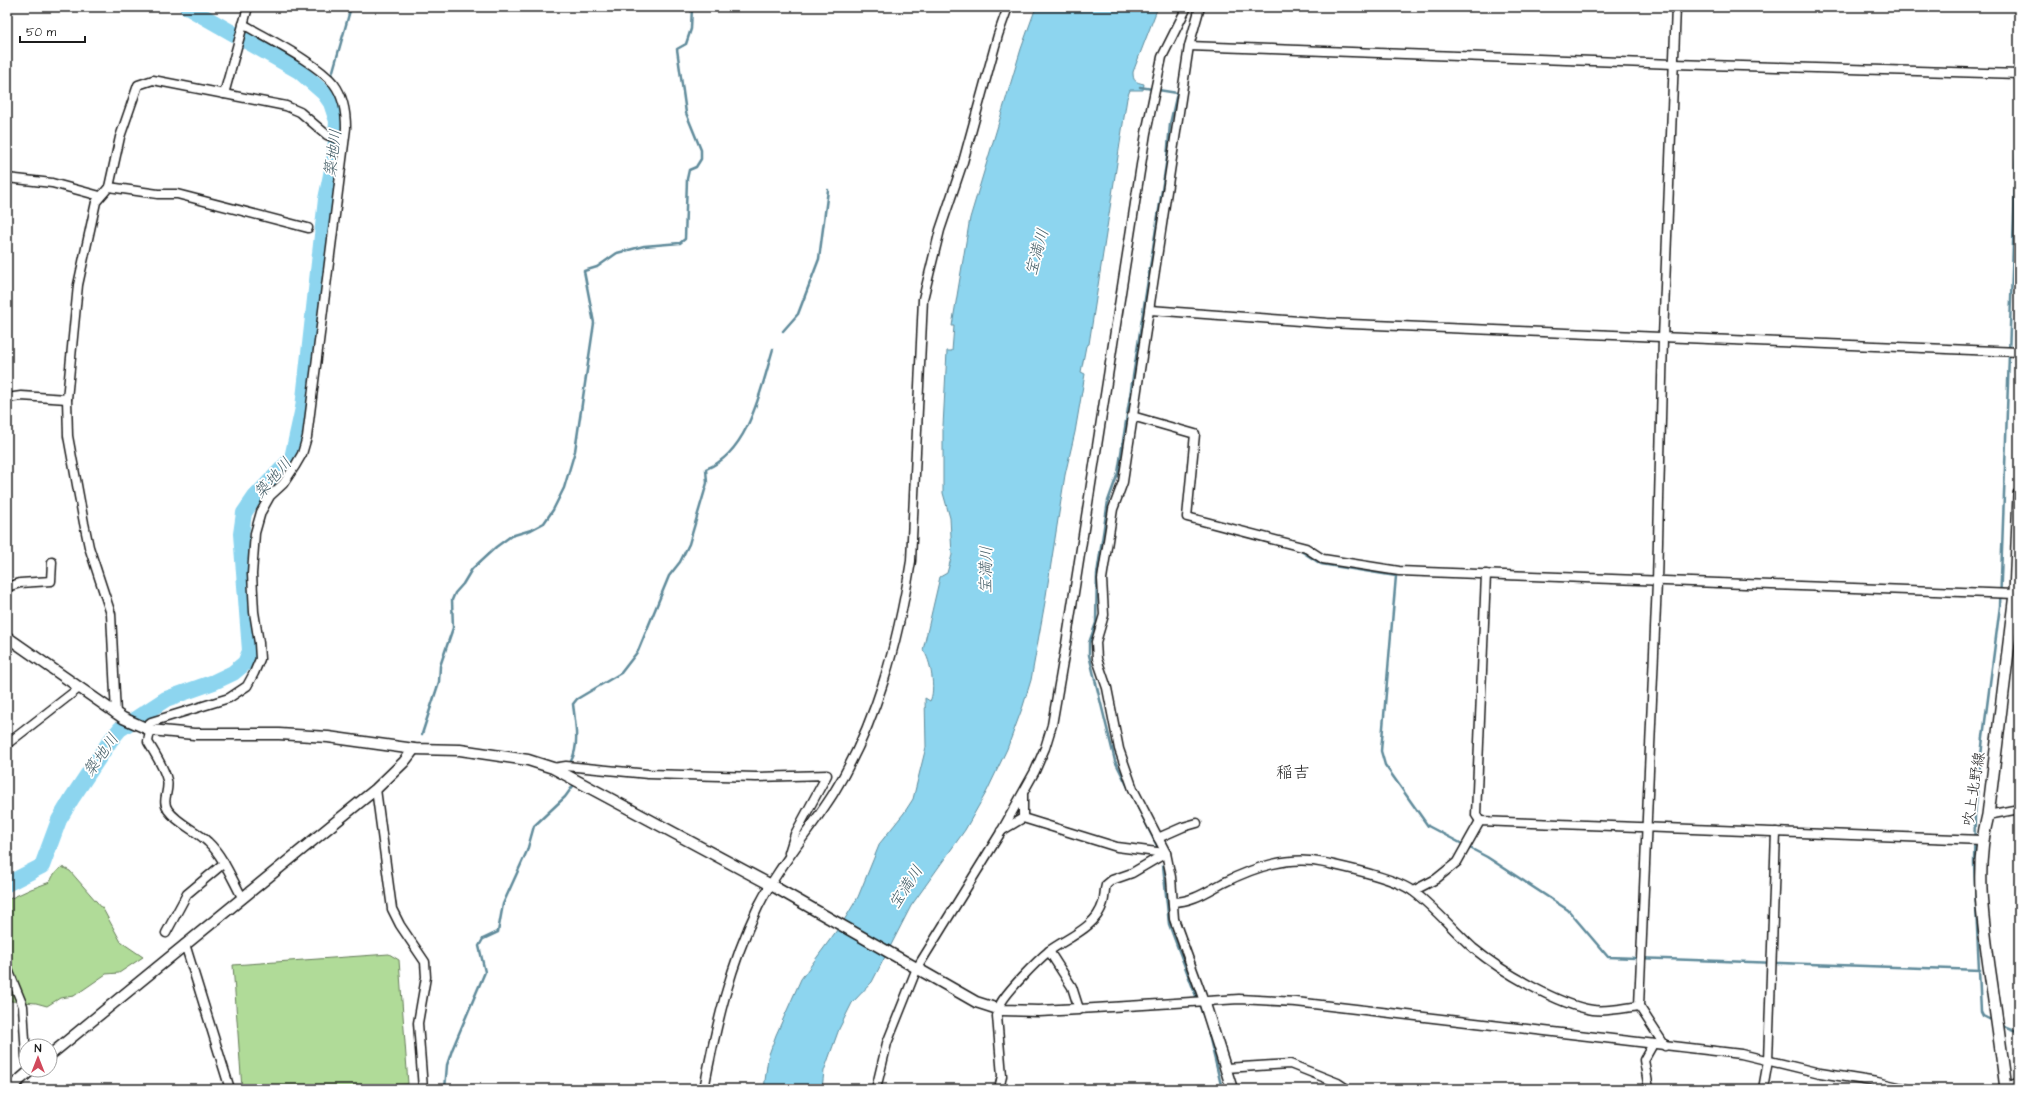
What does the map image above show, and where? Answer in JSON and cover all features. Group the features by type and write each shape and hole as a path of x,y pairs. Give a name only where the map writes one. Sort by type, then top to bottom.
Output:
{"main road":[{"name":"吹上北野線","path":"2006,1088 1983,920 1980,882 1982,840 1988,815 2015,594 2019,494"}],"street":[{"path":"224,94 248,7"},
{"path":"787,861 833,793 864,736 876,707 890,658 904,603 911,561 923,299 940,230 963,162 998,35 1008,7"},
{"path":"876,1089 887,1043 916,968 1001,832 1023,793 1043,754 1052,725 1092,484 1146,133 1158,72 1168,42 1187,7"},
{"path":"1200,7 1189,46 1123,482 1113,509 1102,579 1104,615 1096,642 1097,659 1107,688 1119,749 1133,789 1166,853 1171,877 1174,919 1204,1001 1232,1089"},
{"path":"1665,1046 1638,1006 1657,582 1676,7"},
{"path":"145,728 151,722 229,698 247,686 260,659 253,589 255,533 261,512 270,496 283,484 296,466 302,454 307,437 346,128 346,115 340,96 334,84 320,71 243,26"},
{"path":"1189,46 1674,64 2019,74"},
{"path":"116,714 111,614 89,547 68,436 66,399 78,285 96,202 109,187 120,137 138,85 153,80 286,106 300,112 327,135 341,140"},
{"path":"7,178 52,184 100,196"},
{"path":"109,187 158,194 177,194 308,228"},
{"path":"1150,310 1327,323 2019,352"},
{"path":"7,398 21,396 66,399"},
{"path":"1132,416 1195,434 1187,517 1306,548 1323,559 1399,571 1657,582 2015,594"},
{"path":"7,587 20,583 51,581 52,562"},
{"path":"1480,821 1476,815 1486,574"},
{"path":"7,637 116,714 145,728 188,734 279,734 328,737 414,749 460,750 528,760 553,768 775,887 976,1002 1002,1010 1039,1011 1239,999 1296,1002 1741,1054 1820,1073 1877,1082 1906,1089"},
{"path":"7,744 79,688"},
{"path":"145,728 148,742 166,773 168,788 164,800 168,810 180,822 209,842 224,863 242,897"},
{"path":"58,1048 376,789 404,762 414,749"},
{"path":"553,768 566,766 648,774 756,777 827,775 795,834 787,861 775,887 759,906 739,951 724,995 704,1089"},
{"path":"376,789 392,909 400,925 425,962 426,977 418,1024 423,1089"},
{"path":"1023,793 1023,818"},
{"path":"1988,815 2019,809"},
{"path":"1001,832 1023,818 1117,847 1166,853"},
{"path":"1480,821 1982,840"},
{"path":"1413,891 1436,879 1457,862 1480,821"},
{"path":"1158,838 1197,823"},
{"path":"1763,1089 1768,1061 1776,832"},
{"path":"1000,1005 1013,986 1049,952 1079,934 1093,919 1103,904 1106,885 1112,880 1132,873 1166,853"},
{"path":"1173,902 1186,902 1257,868 1303,859 1362,871 1413,891 1488,959 1542,991 1582,1008 1612,1010 1638,1006"},
{"path":"166,933 187,894 224,863"},
{"path":"185,944 230,1089"},
{"path":"1049,952 1072,987 1079,1009"},
{"path":"7,967 23,1006 25,1038"},
{"path":"997,1016 996,1022 1002,1076 999,1089"},
{"path":"1649,1089 1644,1060 1652,1044"},
{"path":"1226,1068 1290,1064 1338,1083 1347,1089"},
{"path":"9,1089 21,1078"},
{"path":"2006,1088 2019,1082"}],"green space":[{"path":"62,867 70,871 103,909 121,942 143,957 119,973 106,974 74,996 60,998 47,1006 36,1003 11,1001 7,995 7,900 50,882 54,874"},
{"path":"389,954 399,960 408,1084 349,1089 242,1089 233,965"}],"water":[{"name":"宝満川","path":"1036,7 1158,7 1133,72 1135,81 1144,84 1143,90 1130,90 1127,98 1089,344 1086,346 1081,372 1085,374 1075,432 1065,475 1031,680 1007,749 987,791 965,830 911,906 872,982 852,1003 839,1029 824,1071 822,1089 764,1089 768,1057 776,1035 801,979 843,922 858,897 880,843 904,813 913,799 926,747 925,698 930,701 933,690 930,667 926,654 923,650 940,577 947,573 952,555 950,518 943,493 943,426 947,351 952,351 954,326 952,326 970,218 1021,49"}],"waterway":[{"name":"築地川","path":"7,884 42,866 59,820 110,741 120,729 166,699 214,682 233,673 245,663 250,651 241,534 244,513 255,497 292,458 303,408 326,199 335,155 337,121 331,103 324,93 299,71 187,7"},
{"path":"331,78 351,7"},
{"path":"422,734 439,682 440,666 453,628 452,600 455,593 463,584 472,569 496,547 511,536 531,530 544,523 553,510 564,488 575,451 594,323 584,271 597,267 617,253 644,246 680,243 685,239 687,179 689,170 696,167 701,159 701,150 686,113 677,49 686,44 691,29 692,7"},
{"path":"1993,1021 1983,1016 1981,1012 1974,864 1975,814 1983,737 2000,606 2019,76"},
{"path":"331,85 331,103"},
{"path":"1140,87 1177,93 1170,124 1167,158 1118,473 1108,501 1097,574 1096,623 1089,643 1089,655 1115,761 1157,846"},
{"path":"783,331 798,314 819,259 828,190"},
{"path":"571,761 574,755 576,741 576,726 573,704 577,699 621,673 638,651 669,576 680,562 689,544 707,483 706,469 721,461 733,449 743,434 758,400 773,349"},
{"path":"1301,551 1321,564 1396,576 1381,751 1385,765 1428,826 1487,857 1568,910 1608,957 1980,970"},
{"path":"445,1089 447,1065 452,1050 485,972 479,946 483,939 498,932 503,904 527,851 534,826 565,797 573,786"},
{"path":"1163,865 1169,924 1205,1020"},
{"path":"2001,1025 2019,1032"},
{"path":"1207,1027 1222,1089"}],"district":[{"name":"稲吉","path":"1293,773"}]}
